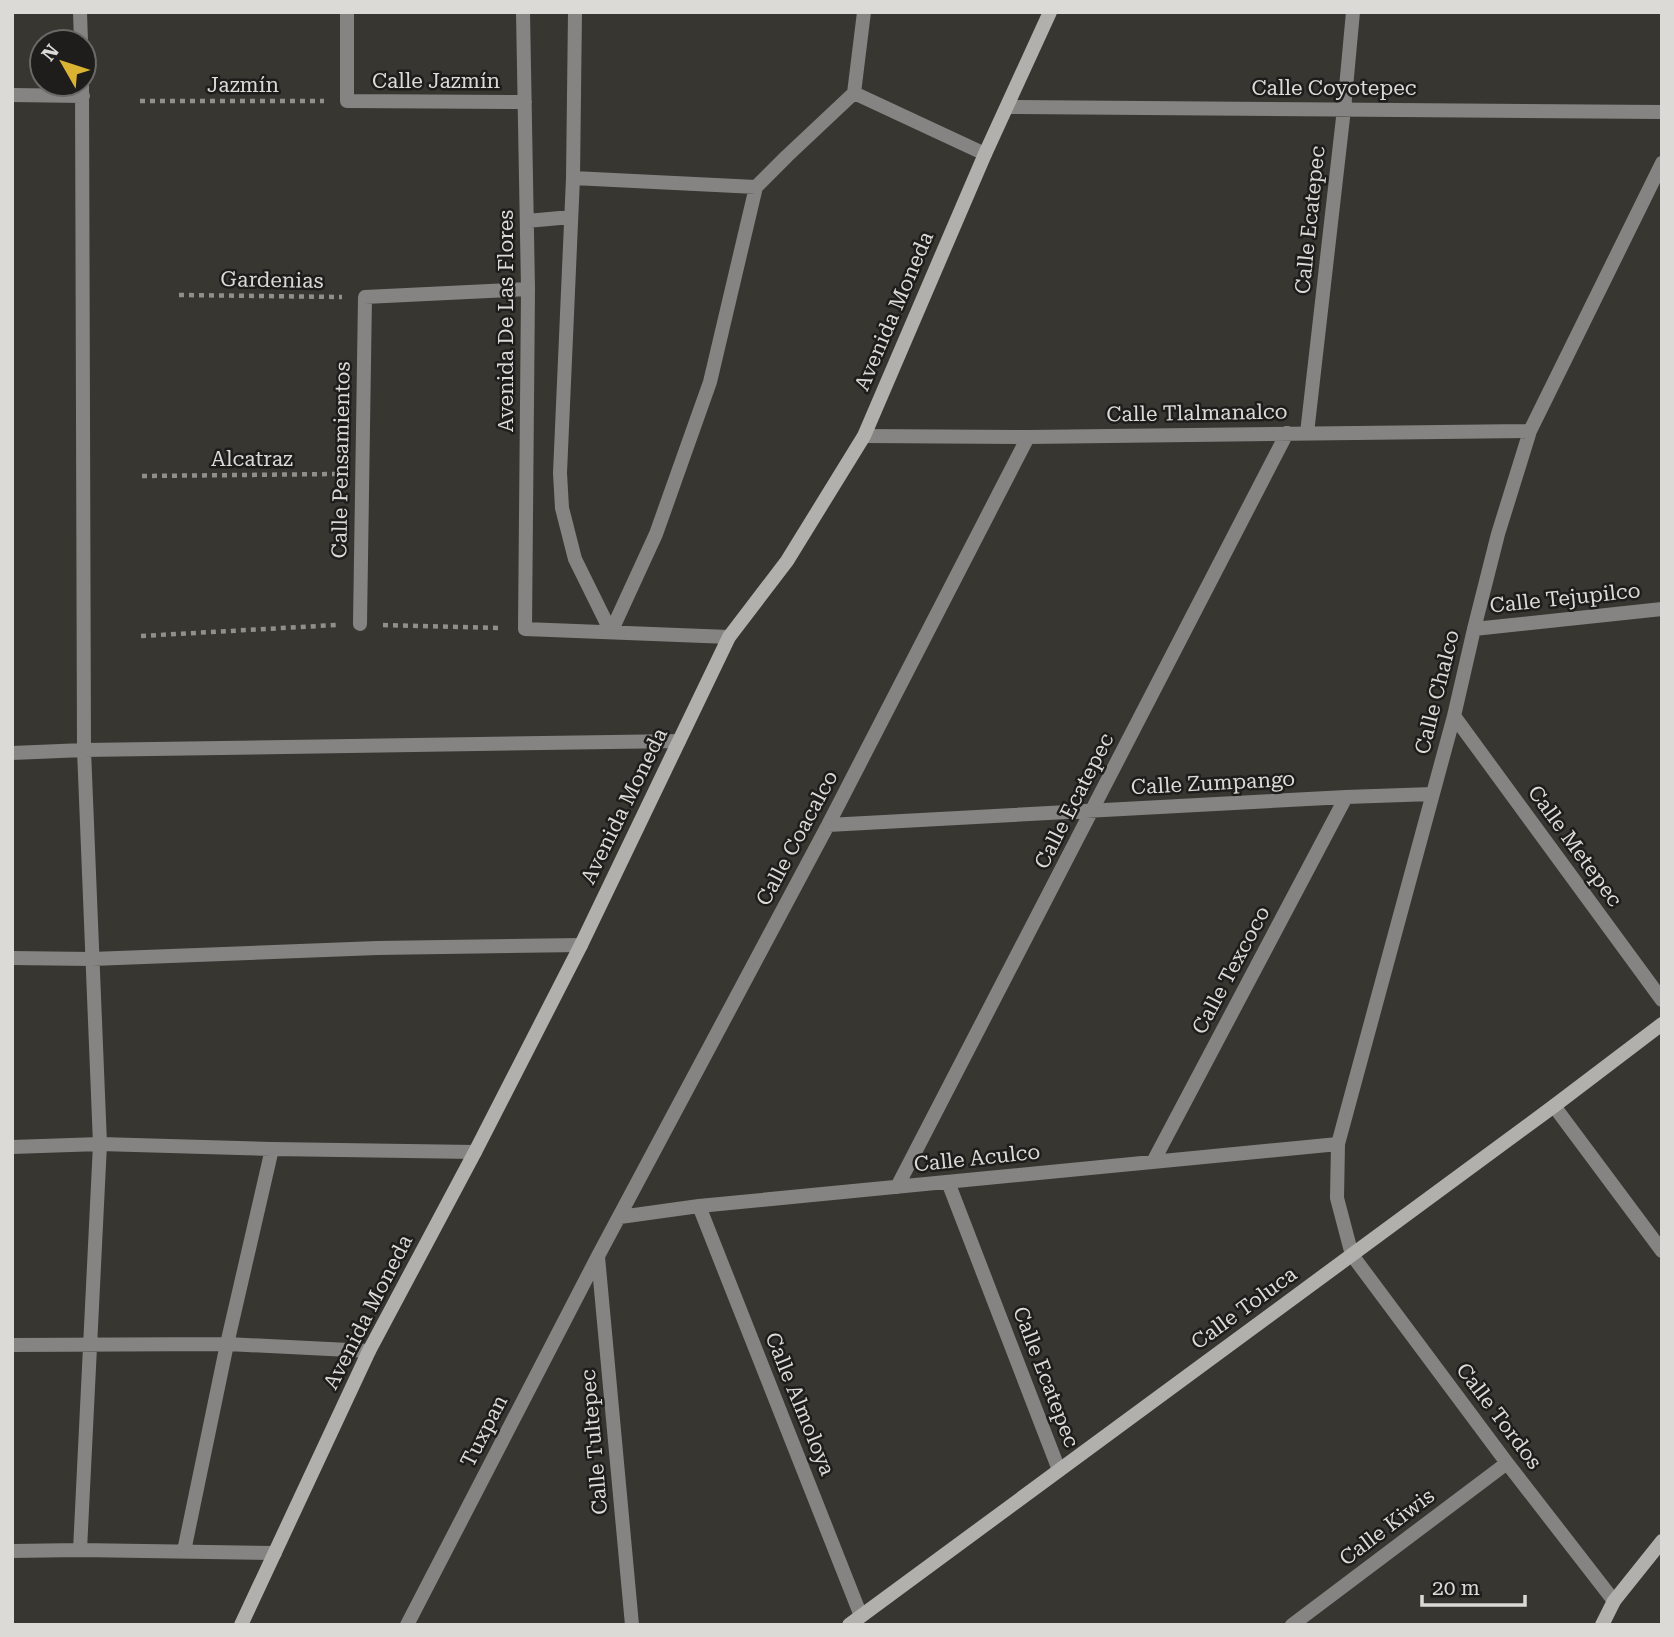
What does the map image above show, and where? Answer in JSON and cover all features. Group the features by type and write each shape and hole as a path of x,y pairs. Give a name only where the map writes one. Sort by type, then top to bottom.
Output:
{"main road":[{"name":"Avenida Moneda","path":"241,1625 369,1351 581,944 729,637 787,561 863,436 985,154 1051,12"},
{"name":"Calle Toluca","path":"855,1620 1662,1024"},
{"path":"1602,1625 1614,1601 1662,1541"}],"street":[{"path":"347,12 347,101"},
{"name":"Avenida De Las Flores","path":"523,12 528,289 525,629 611,632"},
{"path":"575,12 573,178 560,473 562,508 575,559 611,632"},
{"path":"611,632 656,534 710,382 757,187 855,93 864,12"},
{"name":"Calle Ecatepec","path":"1307,433 1353,12"},
{"path":"855,93 985,154"},
{"path":"80,1550 100,1144 84,750 82,98"},
{"name":"Calle Jazmín","path":"347,101 525,102"},
{"name":"Calle Coyotepec","path":"1007,107 1662,112"},
{"name":"Calle Chalco","path":"1352,1255 1337,1198 1338,1144 1454,716 1498,534 1531,431 1662,163"},
{"path":"573,178 757,187"},
{"path":"527,221 571,217"},
{"path":"365,297 528,289"},
{"name":"Calle Pensamientos","path":"359,624 365,297"},
{"name":"Calle Tlalmanalco","path":"863,436 1028,437 1531,431"},
{"name":"Calle Ecatepec","path":"897,1187 1287,433"},
{"name":"Calle Coacalco","path":"598,1256 828,825 1028,437"},
{"name":"Calle Tejupilco","path":"1474,629 1662,609"},
{"path":"611,632 729,637"},
{"name":"Calle Metepec","path":"1454,716 1662,1000"},
{"path":"12,753 679,741"},
{"name":"Calle Zumpango","path":"828,825 1433,794"},
{"name":"Calle Texcoco","path":"1153,1162 1346,797"},
{"path":"12,958 92,960 377,948 581,944"},
{"path":"1554,1106 1662,1251"},
{"path":"12,1147 100,1144 475,1152"},
{"name":"Calle Aculco","path":"620,1217 699,1206 1338,1144"},
{"path":"184,1551 227,1344 272,1149"},
{"name":"Calle Ecatepec","path":"948,1182 1059,1470"},
{"name":"Calle Almoloya","path":"699,1206 855,1620"},
{"name":"Calle Tordos","path":"1352,1255 1614,1601"},
{"name":"Tuxpan","path":"407,1625 598,1256"},
{"name":"Calle Tultepec","path":"598,1256 632,1625"},
{"path":"12,1345 227,1344 369,1351"},
{"name":"Calle Kiwis","path":"1292,1625 1507,1463"},
{"path":"12,1550 275,1553"}],"path":[{"name":"Jazmín","path":"139,101 347,101"},
{"name":"Gardenias","path":"179,295 365,297"},
{"name":"Alcatraz","path":"142,476 362,474"}]}
